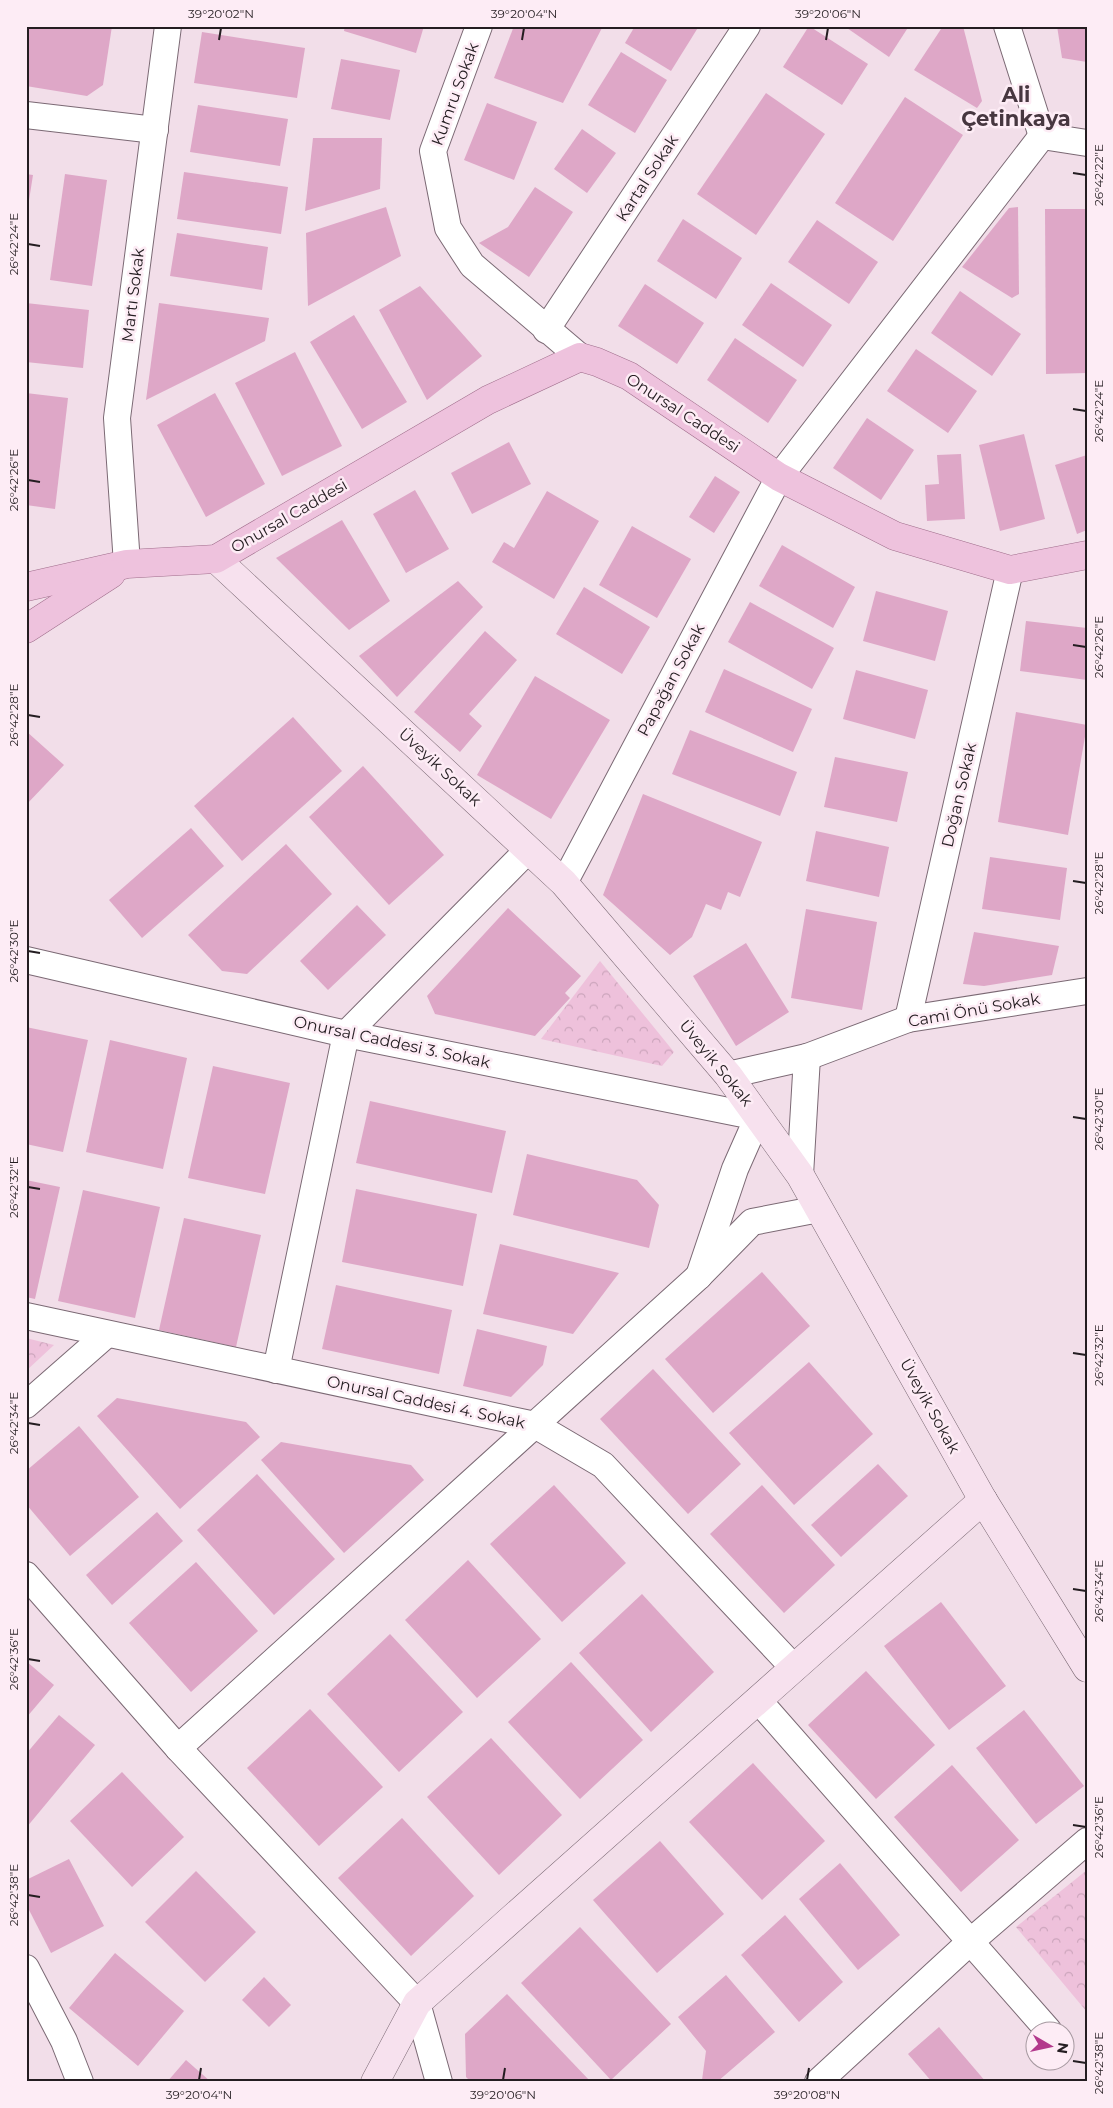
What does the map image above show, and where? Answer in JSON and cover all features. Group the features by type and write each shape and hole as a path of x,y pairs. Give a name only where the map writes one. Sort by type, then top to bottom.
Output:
{"main road":[{"name":"Onursal Caddesi","path":"26,587 127,564 216,558 488,400 580,357 629,376 779,477 895,536 1010,570 1087,555"},
{"path":"26,629 127,564"}],"street":[{"name":"Martı Sokak","path":"127,564 117,418 168,26"},
{"name":"Kumru Sokak","path":"479,26 434,151 448,228 472,265 580,357"},
{"name":"Kartal Sokak","path":"546,330 747,26"},
{"path":"1007,26 1042,136 1087,143"},
{"path":"26,115 155,130"},
{"name":"Papağan Sokak","path":"564,883 779,477 1042,136"},
{"name":"Üveyik Sokak","path":"216,558 564,883 728,1075 800,1175 983,1500 1087,1668"},
{"name":"Doğan Sokak","path":"908,1019 1010,570"},
{"path":"276,1370 346,1034 528,850"},
{"name":"Onursal Caddesi 3. Sokak","path":"26,960 346,1034 758,1117"},
{"name":"Cami Önü Sokak","path":"728,1075 807,1057 908,1019 1087,991"},
{"path":"800,1175 807,1057"},
{"path":"699,1276 735,1169 758,1117"},
{"path":"178,1748 699,1276 752,1222 819,1209"},
{"name":"Onursal Caddesi 4. Sokak","path":"26,1316 535,1425 603,1465 794,1668"},
{"path":"26,1405 107,1334"},
{"path":"376,2082 417,2003 983,1500"},
{"path":"26,1575 178,1748 417,2003 439,2082"},
{"path":"758,1700 1039,2020"},
{"path":"818,2082 970,1942 1087,1841"},
{"path":"26,1968 64,2041 80,2082"}],"green space":[{"path":"600,961 674,1052 662,1066 541,1039"},
{"path":"26,1338 54,1345 26,1371"},
{"path":"1087,1870 1087,2012 1016,1927"}],"building":[{"path":"26,26 112,26 103,85 87,96 26,86"},
{"path":"345,26 424,26 416,53 344,31"},
{"path":"514,26 603,26 563,103 494,78"},
{"path":"635,26 699,26 671,71 625,43"},
{"path":"809,26 868,64 842,105 783,67"},
{"path":"844,26 909,26 889,57"},
{"path":"943,26 963,26 982,101 977,108 914,70"},
{"path":"1057,26 1087,26 1087,62 1062,58"},
{"path":"202,32 305,48 297,98 194,83"},
{"path":"621,52 667,80 635,133 588,105"},
{"path":"341,59 400,70 390,120 331,109"},
{"path":"766,93 825,134 756,235 697,194"},
{"path":"905,97 963,135 893,241 835,203"},
{"path":"487,103 537,122 514,180 464,160"},
{"path":"198,105 288,119 280,166 190,152"},
{"path":"582,129 616,153 587,193 554,169"},
{"path":"313,138 382,138 380,189 305,211"},
{"path":"184,172 288,187 281,234 177,219"},
{"path":"26,174 33,175 27,213 26,213"},
{"path":"65,174 107,180 92,286 50,280"},
{"path":"535,187 573,212 529,277 479,243 508,227"},
{"path":"386,207 401,256 308,306 306,233"},
{"path":"1018,207 1019,294 1012,298 962,267 1009,208"},
{"path":"1045,209 1087,209 1087,373 1046,374"},
{"path":"683,219 742,258 716,299 657,261"},
{"path":"817,220 878,262 849,304 788,262"},
{"path":"177,233 268,247 262,290 170,276"},
{"path":"771,283 832,325 803,367 742,325"},
{"path":"645,284 704,323 677,364 618,326"},
{"path":"420,286 482,356 427,400 379,310"},
{"path":"960,291 1021,334 992,376 931,333"},
{"path":"26,303 89,310 83,368 26,362"},
{"path":"159,303 269,318 265,341 146,400"},
{"path":"354,315 407,402 362,429 310,342"},
{"path":"735,338 797,380 768,423 707,380"},
{"path":"916,349 977,391 948,433 887,391"},
{"path":"295,352 342,446 282,476 235,383"},
{"path":"26,393 68,398 55,509 26,505"},
{"path":"215,393 265,484 206,517 157,425"},
{"path":"867,418 914,450 881,500 833,468"},
{"path":"1024,434 1045,519 1000,531 979,445"},
{"path":"509,442 531,484 472,514 451,473"},
{"path":"961,454 965,519 927,521 925,485 939,484 937,455"},
{"path":"1087,455 1087,530 1077,534 1055,465"},
{"path":"715,476 740,492 714,533 689,517"},
{"path":"415,490 449,549 406,573 373,514"},
{"path":"547,491 599,521 554,599 492,562 504,542 514,548"},
{"path":"342,520 390,601 349,630 276,558"},
{"path":"632,526 691,559 657,618 599,585"},
{"path":"782,545 855,587 833,628 759,586"},
{"path":"458,581 483,607 397,697 359,656"},
{"path":"584,587 650,627 622,674 556,634"},
{"path":"876,591 948,611 935,661 863,641"},
{"path":"750,602 834,648 812,689 728,642"},
{"path":"1026,621 1087,628 1087,680 1020,671"},
{"path":"485,631 517,660 469,714 482,726 460,752 414,712"},
{"path":"724,669 812,709 793,752 705,712"},
{"path":"856,670 928,690 915,739 843,719"},
{"path":"535,676 610,720 551,819 477,775"},
{"path":"1016,712 1087,725 1068,835 998,822"},
{"path":"293,717 342,771 242,861 194,806"},
{"path":"690,730 797,772 780,816 672,774"},
{"path":"26,731 64,765 26,805"},
{"path":"835,757 908,772 897,822 824,807"},
{"path":"363,766 444,855 389,905 309,817"},
{"path":"643,794 762,842 740,897 728,892 721,910 706,904 692,937 670,955 603,895"},
{"path":"191,828 224,866 142,938 109,900"},
{"path":"816,831 889,847 879,897 806,881"},
{"path":"286,844 332,894 247,974 222,971 188,935"},
{"path":"990,857 1067,868 1060,920 982,909"},
{"path":"357,905 386,935 328,990 300,961"},
{"path":"508,908 581,976 565,993 570,998 535,1036 435,1014 427,996"},
{"path":"806,909 877,922 862,1010 791,998"},
{"path":"974,932 1059,946 1052,975 984,986 963,984"},
{"path":"746,943 789,1012 736,1046 693,976"},
{"path":"26,1027 88,1040 63,1152 26,1144"},
{"path":"110,1040 187,1058 163,1169 86,1152"},
{"path":"213,1066 290,1083 265,1194 188,1178"},
{"path":"370,1101 506,1131 492,1193 356,1163"},
{"path":"527,1154 637,1180 659,1205 649,1248 513,1215"},
{"path":"26,1180 60,1187 35,1299 26,1297"},
{"path":"356,1189 477,1214 463,1286 342,1262"},
{"path":"83,1190 160,1207 135,1318 58,1301"},
{"path":"184,1218 261,1235 236,1347 159,1330"},
{"path":"500,1244 619,1273 573,1334 483,1314"},
{"path":"762,1272 810,1326 713,1413 665,1359"},
{"path":"336,1285 452,1310 439,1374 322,1349"},
{"path":"477,1329 547,1346 543,1365 511,1397 463,1386"},
{"path":"809,1362 873,1434 794,1505 729,1433"},
{"path":"653,1369 741,1464 688,1514 600,1419"},
{"path":"117,1398 246,1422 260,1437 180,1509 97,1416"},
{"path":"79,1426 139,1497 70,1556 26,1504 26,1471"},
{"path":"281,1442 411,1465 424,1480 344,1553 261,1460"},
{"path":"878,1464 908,1496 841,1557 811,1525"},
{"path":"257,1474 335,1559 274,1615 197,1530"},
{"path":"554,1485 626,1563 562,1622 490,1544"},
{"path":"762,1485 835,1565 784,1613 710,1534"},
{"path":"157,1512 183,1541 112,1605 86,1575"},
{"path":"468,1560 541,1639 477,1698 405,1620"},
{"path":"196,1562 258,1631 191,1692 129,1623"},
{"path":"642,1594 714,1672 651,1732 579,1653"},
{"path":"941,1602 1006,1686 949,1730 884,1646"},
{"path":"390,1634 463,1712 399,1772 327,1694"},
{"path":"26,1661 54,1685 26,1718"},
{"path":"571,1662 643,1740 580,1799 508,1722"},
{"path":"866,1671 935,1745 876,1799 808,1725"},
{"path":"310,1709 383,1787 319,1846 247,1768"},
{"path":"1024,1710 1084,1786 1036,1824 976,1748"},
{"path":"59,1715 95,1745 26,1828 26,1754"},
{"path":"491,1738 562,1815 499,1875 427,1797"},
{"path":"753,1763 825,1841 762,1900 689,1822"},
{"path":"952,1765 1019,1840 961,1892 894,1817"},
{"path":"122,1772 184,1837 132,1887 70,1821"},
{"path":"402,1818 474,1896 411,1956 338,1878"},
{"path":"660,1841 724,1914 657,1973 593,1900"},
{"path":"69,1859 104,1926 51,1953 26,1904 26,1880"},
{"path":"840,1863 900,1935 858,1970 799,1899"},
{"path":"196,1871 256,1932 205,1982 145,1922"},
{"path":"785,1915 843,1982 799,2022 741,1955"},
{"path":"580,1927 671,2024 611,2080 521,1983"},
{"path":"115,1953 184,2011 138,2066 69,2008"},
{"path":"726,1975 775,2032 717,2082 703,2082 706,2051 678,2017"},
{"path":"264,1977 291,2005 269,2027 242,2000"},
{"path":"507,1994 591,2082 471,2082 466,2077 465,2034"},
{"path":"939,2027 986,2082 932,2082 908,2054"},
{"path":"186,2060 211,2082 167,2082"}],"district":[{"name":"Ali Çetinkaya","path":"1016,106"}]}
